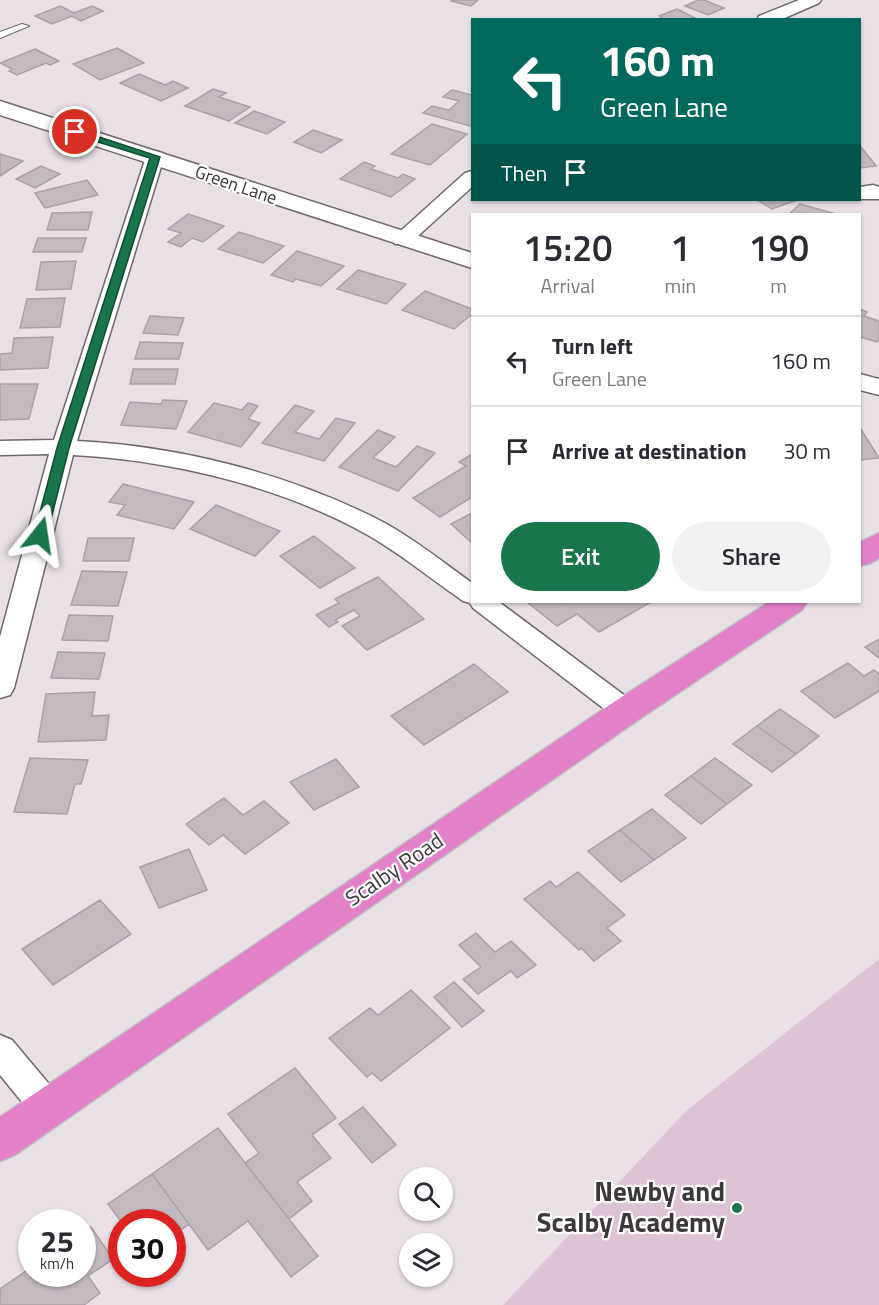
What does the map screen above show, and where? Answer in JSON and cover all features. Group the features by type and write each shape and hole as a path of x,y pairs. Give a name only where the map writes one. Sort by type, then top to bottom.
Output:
{"highway":[{"path":"861,555 879,543"},
{"name":"Scalby Road","path":"0,1141 626,711 789,603"}],"street":[{"path":"770,18 813,0"},
{"name":"Green Lane","path":"0,108 471,261"},
{"path":"0,688 63,448 155,157"},
{"path":"402,240 471,178"},
{"path":"861,382 879,387"},
{"path":"0,448 63,448 131,454 192,464 274,486 372,526 471,594"},
{"path":"483,603 626,711"},
{"path":"0,1050 47,1107"}],"lane":[{"path":"0,35 25,26"}],"shaded area":[{"name":"Newby and Scalby Academy","path":"879,959 879,1305 503,1305 686,1111"}],"building":[{"path":"452,0 478,0 471,6"},
{"path":"698,0 724,8 708,15 685,6"},
{"path":"60,6 74,13 92,6 103,11 81,21 72,16 52,24 35,16"},
{"path":"677,9 695,18 662,18 659,16"},
{"path":"117,48 144,63 100,80 73,64"},
{"path":"35,49 59,61 50,65 46,63 17,75 9,71 12,69 0,63"},
{"path":"139,74 165,85 173,81 188,88 161,101 120,83"},
{"path":"213,89 226,93 219,97 250,107 229,121 185,106"},
{"path":"452,90 471,95 470,126 423,113 432,106 449,110 459,101 443,97"},
{"path":"254,111 285,122 267,134 235,123"},
{"path":"432,124 467,134 430,165 391,154"},
{"path":"313,130 342,140 321,153 294,142"},
{"path":"861,147 876,166 861,168"},
{"path":"0,154 23,161 0,176"},
{"path":"364,162 375,166 371,169 398,178 403,174 415,179 391,197 340,179"},
{"path":"41,166 60,174 35,188 16,179"},
{"path":"87,180 98,195 45,208 35,193"},
{"path":"759,201 794,201 772,209"},
{"path":"800,204 832,213 790,213"},
{"path":"92,212 88,230 47,230 52,213"},
{"path":"188,214 224,226 203,242 192,238 181,247 168,242 181,233 168,229"},
{"path":"239,232 284,246 263,263 218,249"},
{"path":"38,238 86,238 82,252 33,252"},
{"path":"297,251 344,266 321,286 296,279 293,282 271,275"},
{"path":"76,261 71,289 36,290 41,262"},
{"path":"358,270 406,284 386,304 337,289"},
{"path":"425,291 471,309 471,315 454,329 402,310"},
{"path":"65,298 60,327 20,328 27,299"},
{"path":"861,309 867,312 864,316 879,321 877,342 861,337"},
{"path":"150,316 184,318 178,335 143,333"},
{"path":"53,337 48,368 0,370 0,354 12,353 14,338"},
{"path":"140,342 183,343 179,359 135,359"},
{"path":"133,369 178,369 175,384 130,384"},
{"path":"0,384 38,384 29,419 0,420"},
{"path":"163,400 187,401 176,429 121,425 130,402 161,404"},
{"path":"214,403 242,410 248,403 258,406 248,419 260,423 241,447 188,432"},
{"path":"295,405 314,411 295,432 319,439 336,418 355,423 324,461 262,443"},
{"path":"861,429 879,458 861,460"},
{"path":"378,430 395,437 373,458 396,467 417,446 435,453 398,491 339,467"},
{"path":"471,455 471,498 440,517 413,498 466,466 459,462"},
{"path":"123,484 194,502 174,529 117,515 125,505 109,502"},
{"path":"216,505 280,531 255,556 190,529"},
{"path":"471,514 471,542 451,524"},
{"path":"314,536 355,568 320,588 280,556"},
{"path":"88,538 134,538 129,561 83,561"},
{"path":"82,571 127,572 118,606 71,605"},
{"path":"378,577 424,619 367,650 342,626 360,616 354,610 335,620 338,622 329,627 316,615 339,603 335,599"},
{"path":"528,603 649,603 599,632 577,614 557,626"},
{"path":"69,615 113,616 108,641 62,640"},
{"path":"879,639 879,658 865,647"},
{"path":"58,652 105,653 99,679 51,678"},
{"path":"848,663 864,676 874,670 879,674 879,691 835,718 801,691"},
{"path":"474,664 508,692 424,745 391,716"},
{"path":"95,692 92,716 109,715 106,740 38,742 46,694"},
{"path":"780,709 819,736 796,754 757,726"},
{"path":"757,726 796,754 772,772 733,744"},
{"path":"30,758 88,760 81,784 75,784 67,814 14,812"},
{"path":"715,758 752,785 727,804 691,776"},
{"path":"336,759 359,787 314,810 290,782"},
{"path":"691,776 727,804 701,824 665,795"},
{"path":"224,798 243,815 264,801 289,823 245,854 223,835 209,845 186,824"},
{"path":"652,809 686,838 654,860 620,830"},
{"path":"620,830 654,860 621,882 588,851"},
{"path":"189,849 207,890 159,908 140,867"},
{"path":"578,872 625,915 607,928 621,941 594,961 524,899 550,881 556,887"},
{"path":"100,900 131,934 53,985 22,949"},
{"path":"476,933 495,952 511,941 536,965 517,978 511,971 478,994 463,979 481,967 459,945"},
{"path":"454,982 484,1011 462,1027 434,997"},
{"path":"411,990 450,1028 381,1081 372,1073 367,1077 329,1038 370,1008 378,1015"},
{"path":"295,1068 336,1118 312,1135 331,1158 297,1182 312,1201 289,1219 245,1163 259,1153 228,1114"},
{"path":"363,1107 396,1145 372,1163 339,1124"},
{"path":"218,1128 318,1256 291,1277 248,1221 208,1250 186,1220 186,1209 178,1209 152,1174"},
{"path":"152,1174 178,1209 112,1209 108,1204"},
{"path":"96,1234 108,1252 108,1262 96,1271"},
{"path":"18,1277 18,1287 96,1287 100,1293 84,1305 0,1305 0,1289"}],"place":[{"name":"Newby and Scalby Academy","path":"737,1208"}],"route":[{"path":"40,535 63,448 155,157 75,132"}]}
